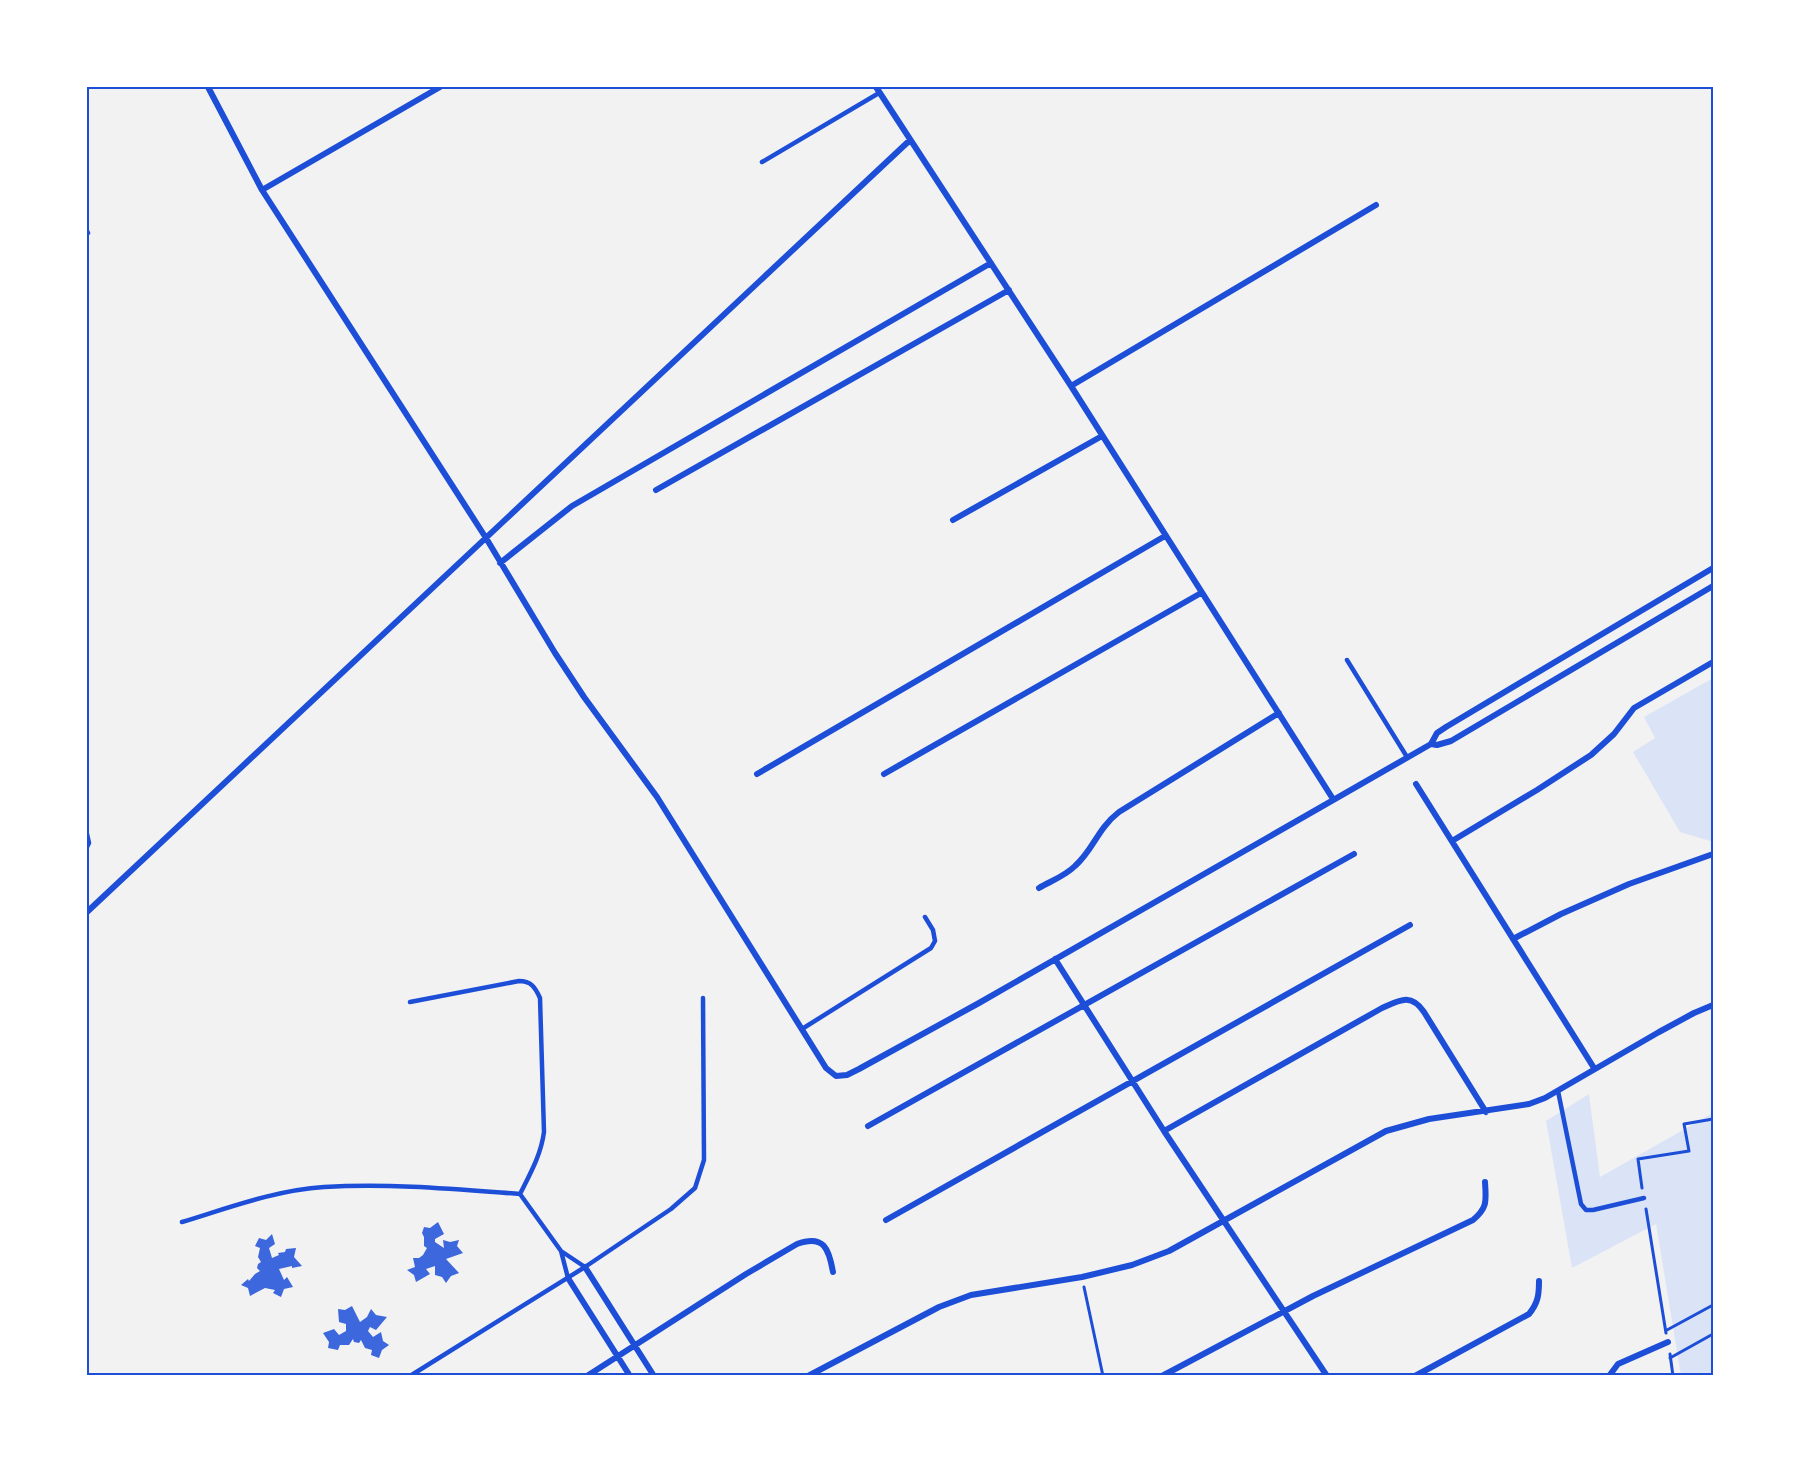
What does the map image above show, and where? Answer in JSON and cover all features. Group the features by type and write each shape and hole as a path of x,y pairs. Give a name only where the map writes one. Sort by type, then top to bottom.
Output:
{"street":[{"path":"208,87 262,190 486,538 584,697 657,797 826,1068 832,1074 847,1075 979,1003 1431,744 1437,734 1465,715 1713,568"},
{"path":"262,190 440,87"},
{"path":"878,90 909,141 1071,386 1333,800"},
{"path":"87,912 909,141"},
{"path":"1071,386 1376,205"},
{"path":"500,562 572,506 991,263"},
{"path":"656,490 1009,290"},
{"path":"953,520 1102,436"},
{"path":"757,774 1165,536"},
{"path":"1431,744 1437,745 1451,741 1713,586"},
{"path":"884,774 1201,593"},
{"path":"1452,841 1591,755 1614,735 1634,708 1713,662"},
{"path":"1039,888 1076,866 1102,826 1119,812 1279,713"},
{"path":"1416,784 1594,1068"},
{"path":"868,1126 1354,854"},
{"path":"1513,939 1561,914 1629,884 1713,854"},
{"path":"886,1220 1410,925"},
{"path":"1055,959 1164,1131 1328,1376"},
{"path":"1164,1131 1382,1008 1396,1002 1411,1000 1417,1002 1424,1012 1486,1112"},
{"path":"808,1376 939,1307 971,1295 1082,1277 1132,1265 1169,1251 1386,1131 1429,1119 1529,1104 1558,1092 1594,1068 1694,1012 1713,1005"},
{"path":"1162,1376 1284,1312 1473,1220 1486,1204 1485,1182"},
{"path":"587,1376 746,1274 806,1241 814,1241 827,1248 833,1272"},
{"path":"585,1267 654,1376"},
{"path":"568,1278 630,1376"},
{"path":"1415,1376 1529,1314 1536,1305 1539,1281"},
{"path":"1609,1376 1618,1364 1668,1342"}],"lane":[{"path":"762,162 878,90"},
{"path":"1347,660 1407,757"},
{"path":"87,834 90,843 87,847"},
{"path":"802,1029 931,948 935,941 933,930 925,916"},
{"path":"410,1002 519,981 528,981 536,988 540,998 544,1132 536,1161 520,1194"},
{"path":"410,1376 585,1267 671,1209 695,1188 704,1160 703,998"},
{"path":"1558,1092 1581,1204 1586,1210 1593,1210 1644,1198"},
{"path":"182,1222 253,1200 322,1187 412,1185 520,1194 561,1251 585,1267"},
{"path":"561,1251 568,1278"}],"path":[{"path":"1673,1376 1638,1159 1689,1151 1684,1124 1713,1119"},
{"path":"1082,1277 1103,1376"},
{"path":"1666,1331 1713,1305"},
{"path":"1670,1358 1713,1334"}],"shaded area":[{"path":"1713,678 1713,839 1710,841 1680,832 1633,752 1655,738 1644,717"},
{"path":"1589,1094 1600,1177 1713,1113 1713,1376 1681,1376 1656,1224 1572,1268 1546,1121"}],"building":[{"path":"438,1222 444,1234 435,1239 435,1242 444,1248 443,1240 450,1242 459,1240 457,1246 463,1253 446,1259 459,1273 451,1276 446,1283 442,1277 435,1275 435,1266 426,1269 430,1274 416,1282 414,1275 407,1270 415,1267 413,1258 419,1258 427,1248 424,1246 422,1233 424,1227 430,1228"},
{"path":"272,1234 275,1244 269,1248 272,1258 279,1255 278,1253 285,1252 286,1249 296,1248 294,1257 302,1266 279,1269 284,1280 287,1277 293,1287 284,1289 281,1297 273,1293 275,1290 265,1288 250,1296 248,1288 241,1285 260,1271 257,1268 261,1262 258,1257 260,1248 255,1246 259,1238 266,1240"},
{"path":"352,1306 360,1322 367,1317 371,1309 376,1315 387,1317 376,1330 370,1327 368,1331 373,1337 381,1332 383,1341 389,1345 382,1350 379,1358 371,1355 372,1350 365,1348 361,1340 359,1343 354,1342 353,1339 349,1345 340,1345 338,1350 328,1348 329,1342 323,1333 334,1329 339,1335 346,1331 346,1324 339,1322 338,1309 345,1310"}]}
